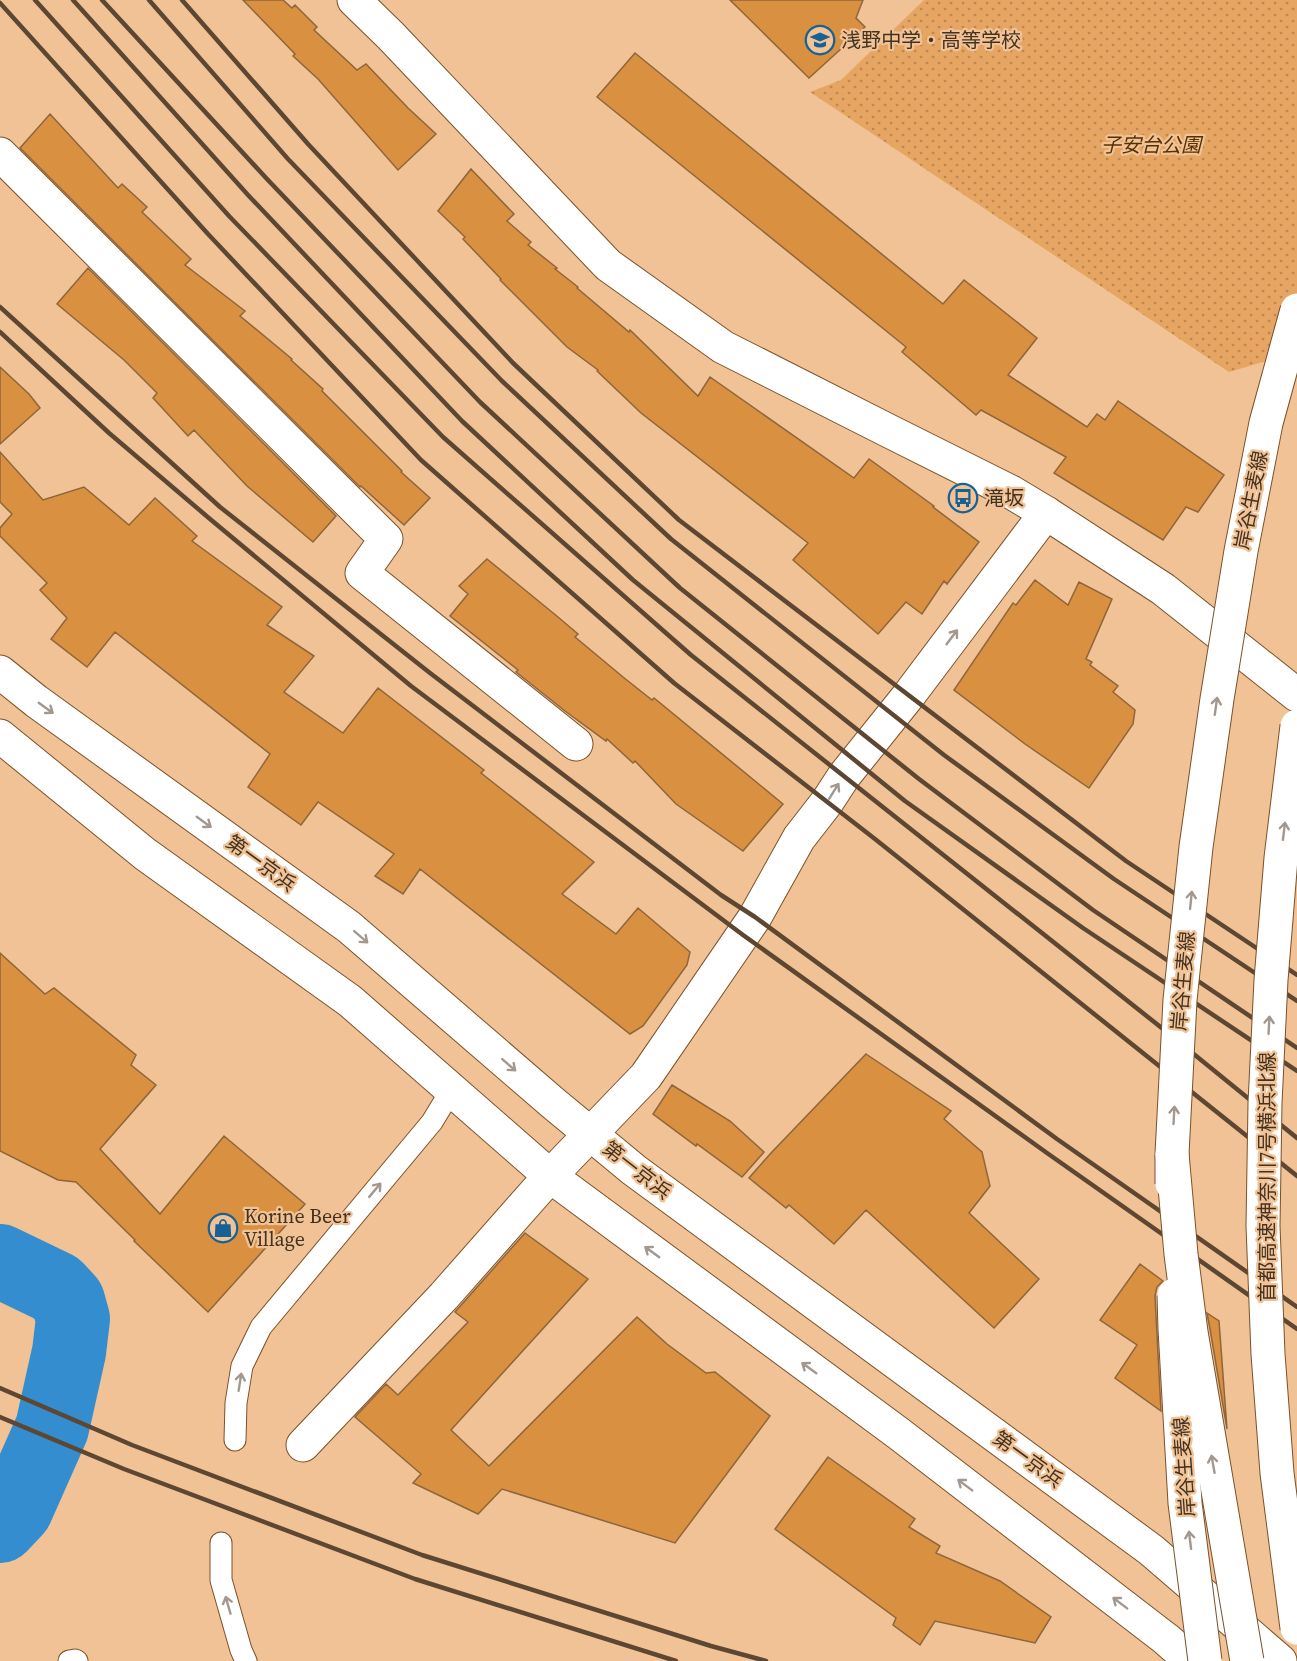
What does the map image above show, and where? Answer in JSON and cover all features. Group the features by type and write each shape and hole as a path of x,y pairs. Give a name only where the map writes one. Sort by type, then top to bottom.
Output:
{"main road":[{"path":"354,0 391,36 608,265 723,347 1011,492 1046,513 1163,589 1297,695"},
{"path":"0,154 386,539 362,573 576,744"},
{"name":"岸谷生麦線","path":"1205,1661 1185,1503 1175,1329 1172,1154 1180,1000 1196,848 1241,550 1264,435 1297,310"},
{"path":"303,1445 444,1296 550,1176 646,1076 755,917 799,838 1046,513"},
{"name":"第一京浜","path":"0,672 36,701 349,927 644,1177 1151,1550 1280,1661"},
{"name":"首都高速神奈川7号横浜北線","path":"1297,726 1281,858 1271,980 1265,1103 1263,1226 1268,1354 1277,1473 1297,1628"},
{"path":"0,736 145,854 350,1001 550,1176 898,1433 1157,1632 1191,1661"},
{"path":"1172,1154 1191,1332 1247,1661"},
{"path":"1263,1226 1286,1447 1297,1516"}],"lane":[{"path":"235,1440 236,1403 242,1366 261,1327 432,1122 452,1089"},
{"path":"221,1543 221,1580 246,1661"},
{"path":"69,1661 77,1661"}],"green space":[{"name":"子安台公園","path":"924,0 1297,0 1297,352 1229,372 810,92 841,80"}],"building":[{"path":"243,0 283,0 292,8 295,5 317,27 314,30 357,70 366,64 436,134 398,170 318,79 293,56 295,54"},
{"path":"730,0 863,0 856,18 865,27 809,78"},
{"path":"635,53 943,304 964,280 1037,338 1008,375 1087,427 1097,414 1105,420 1118,401 1224,475 1198,512 1186,507 1163,540 1054,473 1066,457 981,410 976,415 902,352 906,347 597,97"},
{"path":"50,114 118,188 122,184 147,207 142,212 191,259 185,265 245,311 240,316 292,359 401,472 430,498 404,525 360,487 20,148"},
{"path":"471,169 514,214 507,221 531,242 528,245 629,332 630,330 698,396 710,377 854,478 869,459 979,542 947,584 944,581 922,614 906,602 878,634 793,560 808,543 641,413 598,370 567,347 500,280 463,239 465,237 438,211"},
{"path":"88,268 336,516 313,542 247,486 194,430 188,436 153,398 157,393 124,360 57,304"},
{"path":"0,367 29,394 40,408 0,444"},
{"path":"0,452 43,500 84,487 129,525 155,498 197,536 192,541 282,607 267,625 314,656 284,692 343,733 378,688 484,770 481,773 594,862 562,894 616,934 638,908 690,952 687,965 643,1026 630,1034 420,869 403,894 375,876 394,854 318,802 301,825 248,787 270,754 115,632 87,667 51,639 67,618 40,590 47,583 0,536 0,528 12,514 0,502"},
{"path":"487,559 578,634 575,637 623,677 652,700 654,698 783,804 743,851 676,804 635,761 633,763 607,739 606,741 565,711 450,616 468,594 459,586"},
{"path":"1035,580 1068,605 1079,582 1112,599 1086,659 1092,662 1090,665 1118,686 1113,692 1135,710 1133,724 1089,788 1025,744 954,690 1013,603 1016,605"},
{"path":"0,953 45,994 54,988 136,1055 131,1065 156,1085 100,1149 160,1214 224,1136 305,1204 208,1312 76,1182 58,1180 0,1151"},
{"path":"866,1054 951,1111 944,1119 982,1152 990,1186 969,1213 1039,1279 994,1328 866,1210 834,1244 789,1205 786,1208 749,1178"},
{"path":"672,1085 730,1121 764,1152 742,1177 653,1114"},
{"path":"525,1233 588,1279 451,1430 489,1466 637,1317 667,1344 706,1373 715,1372 770,1416 675,1543 502,1489 478,1514 413,1483 421,1474 355,1417 386,1384 398,1395 468,1322 455,1312"},
{"path":"1140,1264 1163,1281 1157,1287 1155,1296 1161,1411 1115,1378 1137,1345 1100,1320"},
{"path":"1207,1313 1219,1321 1227,1429 1210,1329"},
{"path":"828,1457 915,1519 909,1527 940,1546 936,1553 1000,1581 1051,1617 1035,1643 935,1621 920,1645 893,1625 896,1618 775,1529"}],"waterway":[{"path":"0,1261 56,1288 68,1301 73,1319 69,1352 52,1428 16,1509 0,1526"}],"railway":[{"path":"35,0 229,216 443,437 691,655 1297,1138"},
{"path":"73,0 248,195 462,421 633,580 905,801 1083,928 1297,1071"},
{"path":"102,0 267,179 480,402 680,588 919,779 1093,910 1297,1048"},
{"path":"149,0 288,159 502,381 671,539 944,755 1114,879 1297,1001"},
{"path":"182,0 308,144 513,363 679,520 1126,861 1297,975"},
{"path":"0,3 208,234 421,460 674,683 875,839 1297,1176"},
{"path":"0,307 220,507 430,673 721,895 755,917 1057,1139 1297,1307"},
{"path":"0,332 109,433 411,686 743,935 1297,1329"},
{"path":"0,1388 132,1445 422,1555 711,1646 766,1661"},
{"path":"0,1417 124,1469 415,1579 676,1661"}],"place":[{"name":"浅野中学・高等学校","path":"820,40"},
{"name":"滝坂","path":"963,498"},
{"name":"Korine Beer Village","path":"223,1228"}]}
